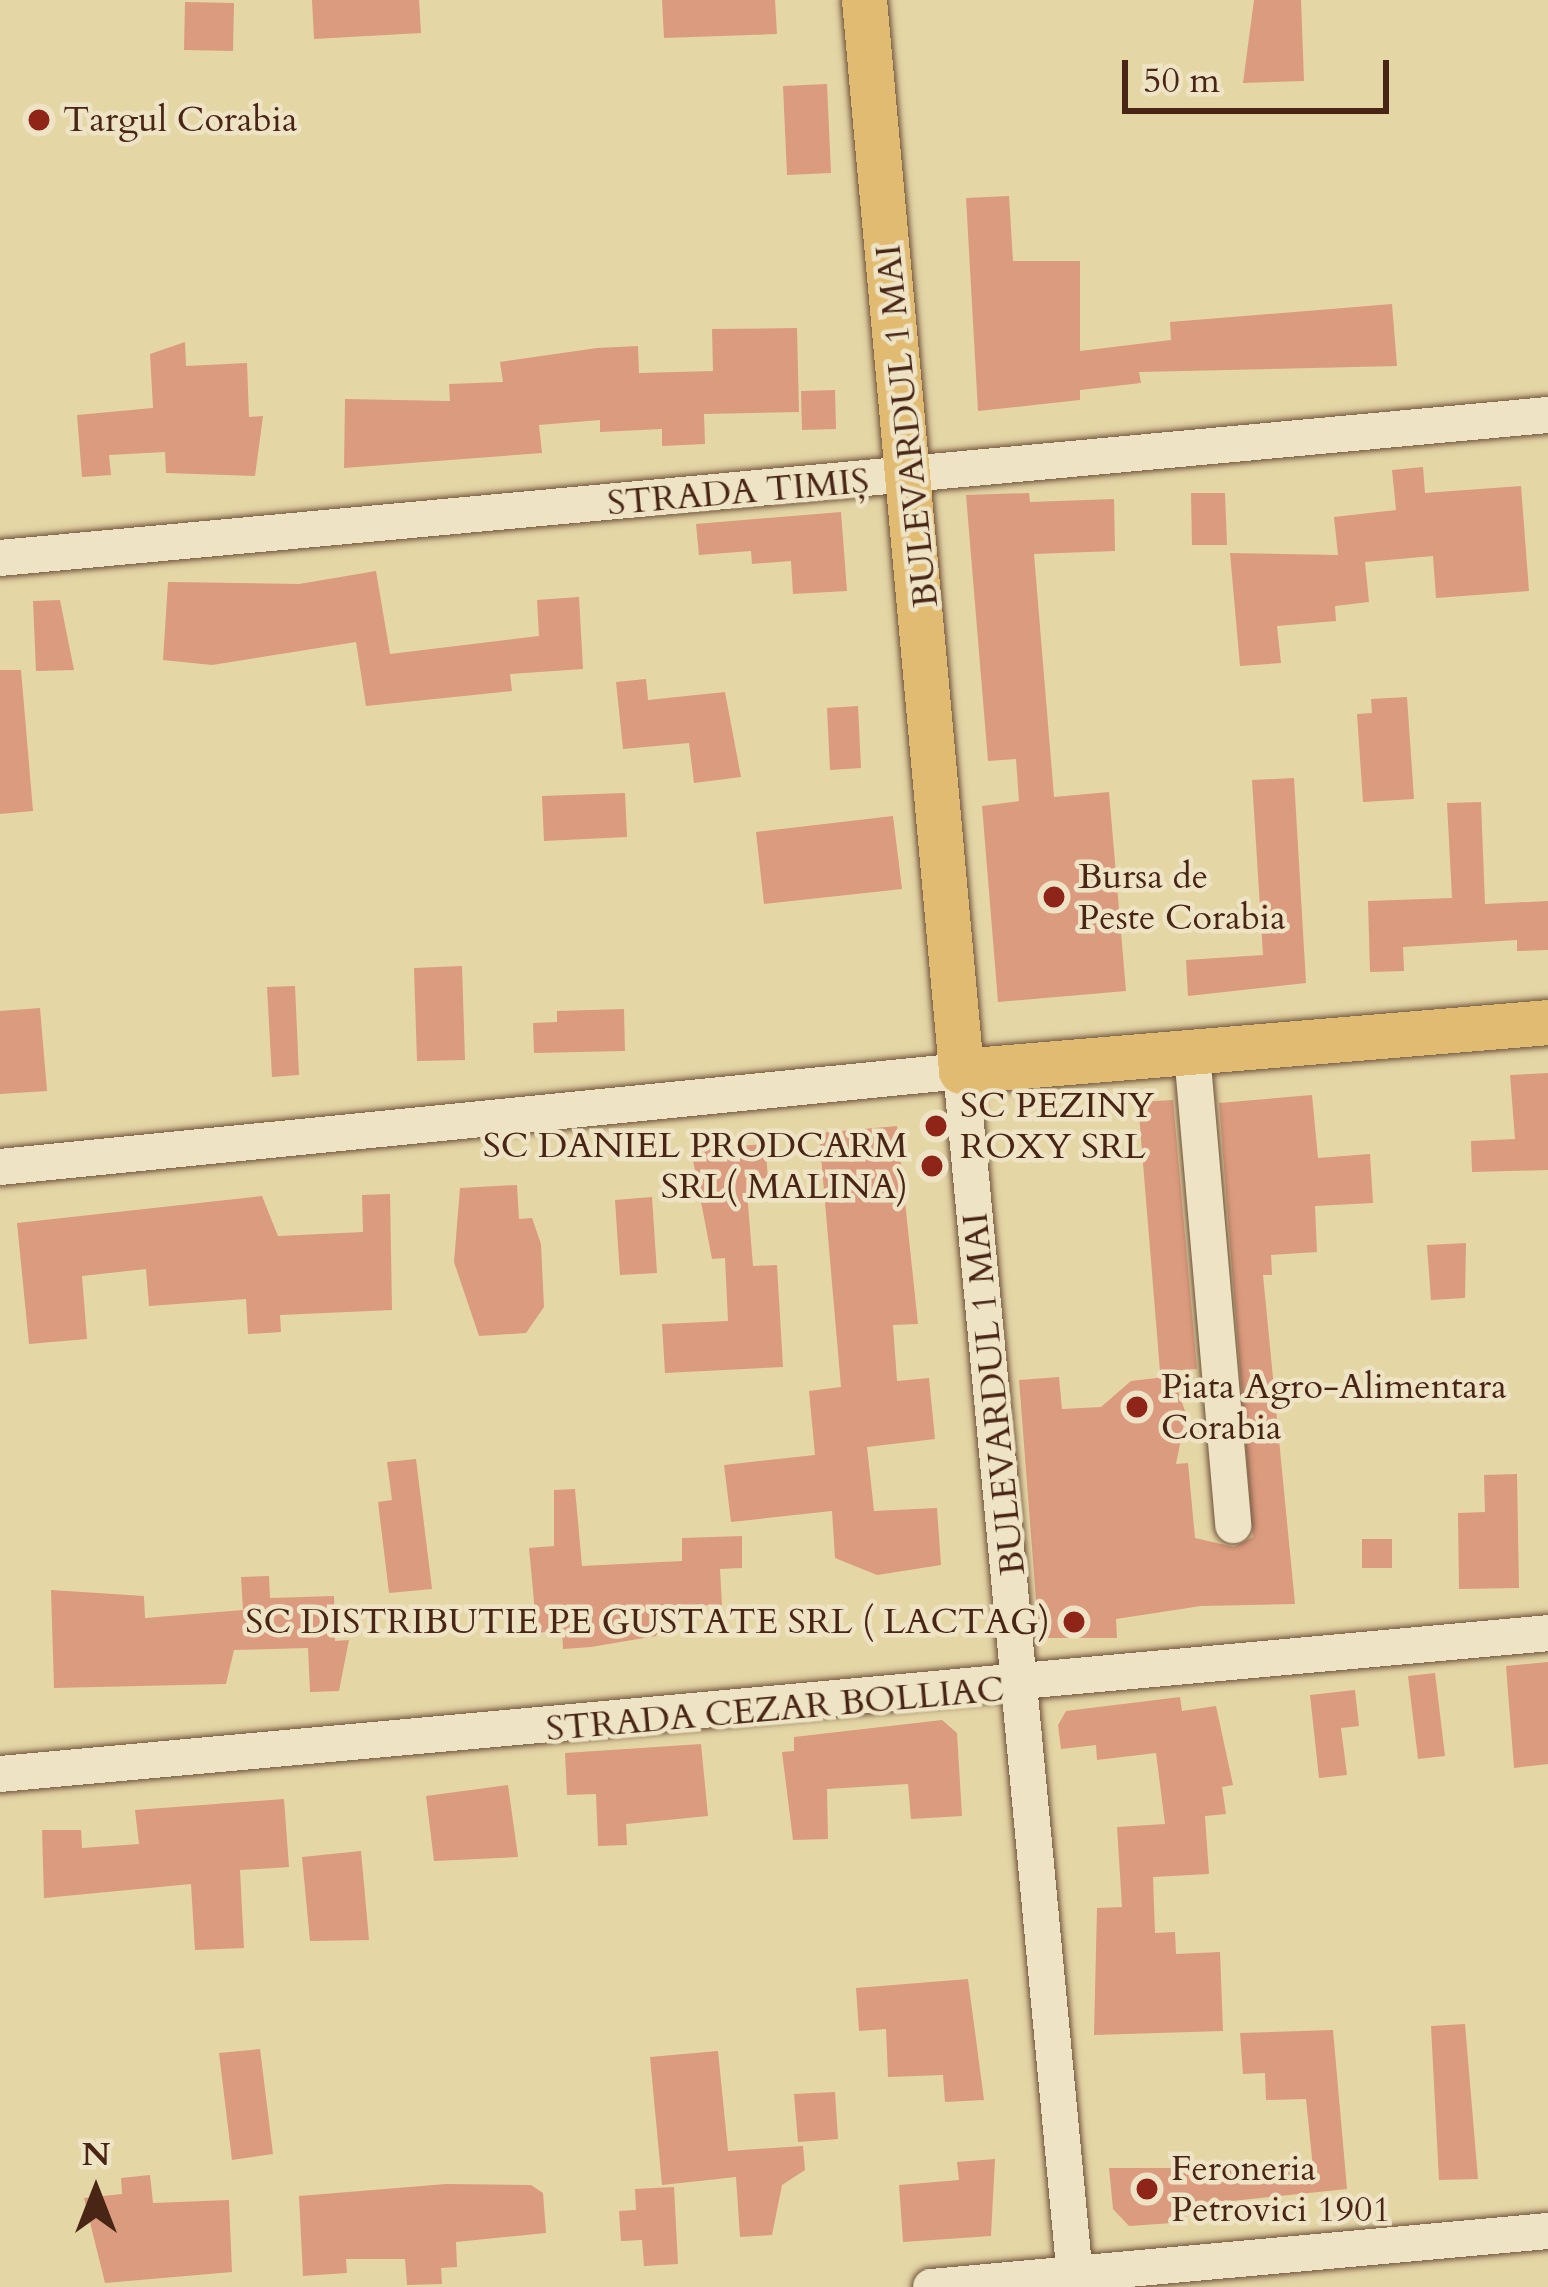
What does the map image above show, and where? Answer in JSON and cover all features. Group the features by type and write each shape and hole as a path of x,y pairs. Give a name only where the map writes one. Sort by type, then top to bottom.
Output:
{"main road":[{"name":"BULEVARDUL 1 MAI","path":"864,0 913,477 961,1071"},
{"path":"961,1071 1548,1022"}],"street":[{"name":"STRADA TIMIȘ","path":"0,558 1548,415"},
{"path":"1192,1053 1233,1526"},
{"path":"0,1167 961,1071"},
{"name":"BULEVARDUL 1 MAI","path":"961,1071 1076,2280"},
{"name":"STRADA CEZAR BOLLIAC","path":"0,1774 1023,1688 1548,1633"},
{"path":"931,2287 1076,2280 1548,2230"}],"building":[{"path":"312,0 419,0 421,33 314,39"},
{"path":"662,0 775,0 777,34 664,38"},
{"path":"1254,0 1301,0 1304,81 1243,83"},
{"path":"185,2 234,3 233,51 184,50"},
{"path":"827,84 831,173 787,175 783,86"},
{"path":"1009,196 1013,261 1080,261 1080,351 1171,340 1170,322 1392,304 1397,366 1139,372 1141,383 1080,390 1080,400 978,411 966,198"},
{"path":"797,328 799,412 704,414 705,444 662,446 662,429 600,432 600,420 539,425 542,453 344,468 345,399 450,401 449,384 503,382 500,362 597,348 638,346 639,373 713,371 712,329"},
{"path":"185,342 186,366 247,363 249,417 263,416 255,476 166,473 165,452 109,455 111,475 82,477 77,415 153,408 150,354"},
{"path":"835,390 836,429 802,430 801,391"},
{"path":"1423,467 1425,493 1521,486 1529,591 1436,598 1433,556 1365,562 1369,602 1335,606 1336,621 1277,626 1281,663 1240,666 1230,553 1338,555 1334,517 1396,510 1392,470"},
{"path":"1029,493 1030,502 1114,499 1115,551 1034,554 1054,797 1109,792 1126,991 998,1002 982,806 1019,801 1016,759 988,761 966,495"},
{"path":"1191,493 1225,493 1227,545 1192,545"},
{"path":"841,512 847,591 793,594 791,561 752,564 751,551 699,555 696,524"},
{"path":"376,571 390,654 539,636 537,600 579,597 583,669 510,674 512,691 366,706 356,642 212,665 163,660 168,582 299,584"},
{"path":"60,600 74,670 36,671 33,601"},
{"path":"0,670 21,670 33,811 0,814"},
{"path":"646,679 648,700 725,692 741,777 694,783 689,743 623,749 616,682"},
{"path":"1407,697 1414,799 1363,802 1357,714 1372,713 1371,699"},
{"path":"858,706 861,768 830,770 827,708"},
{"path":"1294,778 1306,983 1188,996 1186,960 1263,955 1252,780"},
{"path":"625,793 627,837 544,841 542,796"},
{"path":"1481,802 1485,904 1548,901 1548,950 1517,951 1517,940 1403,947 1404,971 1370,972 1368,901 1452,898 1447,803"},
{"path":"893,816 902,889 764,904 756,832"},
{"path":"462,966 465,1060 417,1061 414,968"},
{"path":"295,986 299,1075 272,1077 267,987"},
{"path":"40,1008 47,1091 0,1094 0,1011"},
{"path":"624,1009 625,1051 534,1053 533,1023 557,1022 557,1011"},
{"path":"1548,1073 1548,1170 1472,1172 1471,1141 1515,1139 1510,1075"},
{"path":"1312,1095 1318,1158 1370,1154 1373,1203 1315,1206 1317,1252 1271,1255 1272,1275 1263,1275 1295,1604 1201,1606 1116,1619 1117,1638 1039,1638 1019,1380 1059,1377 1062,1409 1101,1407 1131,1381 1173,1376 1186,1414 1176,1464 1188,1463 1195,1538 1234,1547 1253,1537 1219,1103"},
{"path":"1173,1100 1197,1369 1160,1371 1138,1102"},
{"path":"897,1126 918,1324 893,1325 897,1381 929,1378 935,1439 867,1447 874,1511 937,1508 941,1565 877,1575 835,1558 832,1511 731,1522 724,1465 815,1455 809,1391 841,1387 819,1133"},
{"path":"765,1144 768,1178 746,1179 753,1266 777,1265 783,1367 665,1373 662,1324 728,1321 725,1258 712,1259 691,1150"},
{"path":"517,1185 519,1219 532,1218 541,1244 544,1307 526,1333 479,1336 454,1262 460,1188"},
{"path":"390,1194 392,1310 280,1315 281,1332 248,1334 246,1299 149,1306 146,1269 82,1276 87,1339 29,1344 17,1223 262,1196 278,1236 363,1232 362,1195"},
{"path":"652,1197 657,1273 620,1275 615,1200"},
{"path":"1466,1243 1465,1298 1431,1300 1427,1245"},
{"path":"416,1459 432,1589 389,1593 378,1502 392,1500 387,1462"},
{"path":"1517,1474 1519,1588 1459,1589 1458,1513 1485,1512 1484,1475"},
{"path":"575,1489 582,1566 682,1561 682,1538 742,1536 742,1568 720,1569 722,1605 670,1606 656,1636 591,1647 563,1649 562,1630 537,1633 529,1548 554,1546 554,1490"},
{"path":"1362,1539 1392,1539 1392,1568 1362,1568"},
{"path":"269,1576 270,1598 334,1596 335,1641 349,1640 339,1691 310,1692 308,1648 234,1650 226,1684 54,1688 51,1590 144,1596 145,1618 243,1610 241,1577"},
{"path":"1548,1662 1548,1764 1514,1768 1506,1666"},
{"path":"1435,1673 1445,1756 1418,1759 1408,1676"},
{"path":"1355,1690 1359,1726 1341,1728 1347,1775 1319,1778 1310,1695"},
{"path":"1180,1697 1182,1711 1216,1706 1233,1785 1222,1787 1226,1814 1205,1816 1209,1874 1153,1877 1155,1933 1175,1932 1176,1954 1220,1952 1223,2031 1094,2035 1097,1908 1122,1907 1117,1827 1165,1824 1156,1753 1097,1760 1096,1745 1061,1749 1058,1725 1066,1711"},
{"path":"942,1720 957,1733 962,1816 911,1819 908,1784 827,1789 828,1839 793,1840 782,1752 794,1751 794,1737"},
{"path":"701,1744 708,1816 626,1824 627,1845 598,1846 596,1794 567,1795 565,1753"},
{"path":"508,1785 518,1857 434,1861 426,1796"},
{"path":"284,1799 289,1867 240,1870 244,1948 195,1950 191,1884 44,1898 42,1830 81,1830 82,1848 139,1844 135,1810"},
{"path":"361,1851 369,1940 310,1941 302,1857"},
{"path":"968,1979 984,2100 945,2102 943,2075 888,2077 886,2029 859,2031 856,1988"},
{"path":"1465,2024 1478,2179 1439,2180 1431,2026"},
{"path":"1333,2030 1347,2189 1185,2206 1187,2222 1129,2226 1113,2209 1109,2168 1313,2168 1306,2099 1266,2100 1265,2073 1243,2074 1240,2033"},
{"path":"260,2049 273,2154 232,2160 219,2053"},
{"path":"718,2051 728,2151 803,2146 805,2170 782,2185 772,2235 740,2237 736,2177 662,2185 650,2057"},
{"path":"835,2092 838,2139 798,2142 794,2094"},
{"path":"995,2159 991,2236 903,2242 899,2185 959,2180 957,2162"},
{"path":"150,2175 153,2203 229,2200 232,2272 105,2283 84,2198 122,2194 121,2178"},
{"path":"446,2184 531,2185 543,2193 546,2233 456,2242 457,2267 441,2268 442,2284 407,2285 405,2259 346,2259 347,2273 303,2276 299,2196"},
{"path":"674,2187 678,2264 644,2266 642,2240 621,2241 619,2211 636,2210 635,2189"}],"place":[{"name":"Targul Corabia","path":"39,120"},
{"name":"Bursa de Peste Corabia","path":"1054,897"},
{"name":"SC PEZINY ROXY SRL","path":"936,1126"},
{"name":"SC DANIEL PRODCARM SRL( MALINA)","path":"932,1166"},
{"name":"Piata Agro-Alimentara Corabia","path":"1137,1407"},
{"name":"SC DISTRIBUTIE PE GUSTATE SRL ( LACTAG)","path":"1074,1622"},
{"name":"Feroneria Petrovici 1901","path":"1147,2189"}]}
